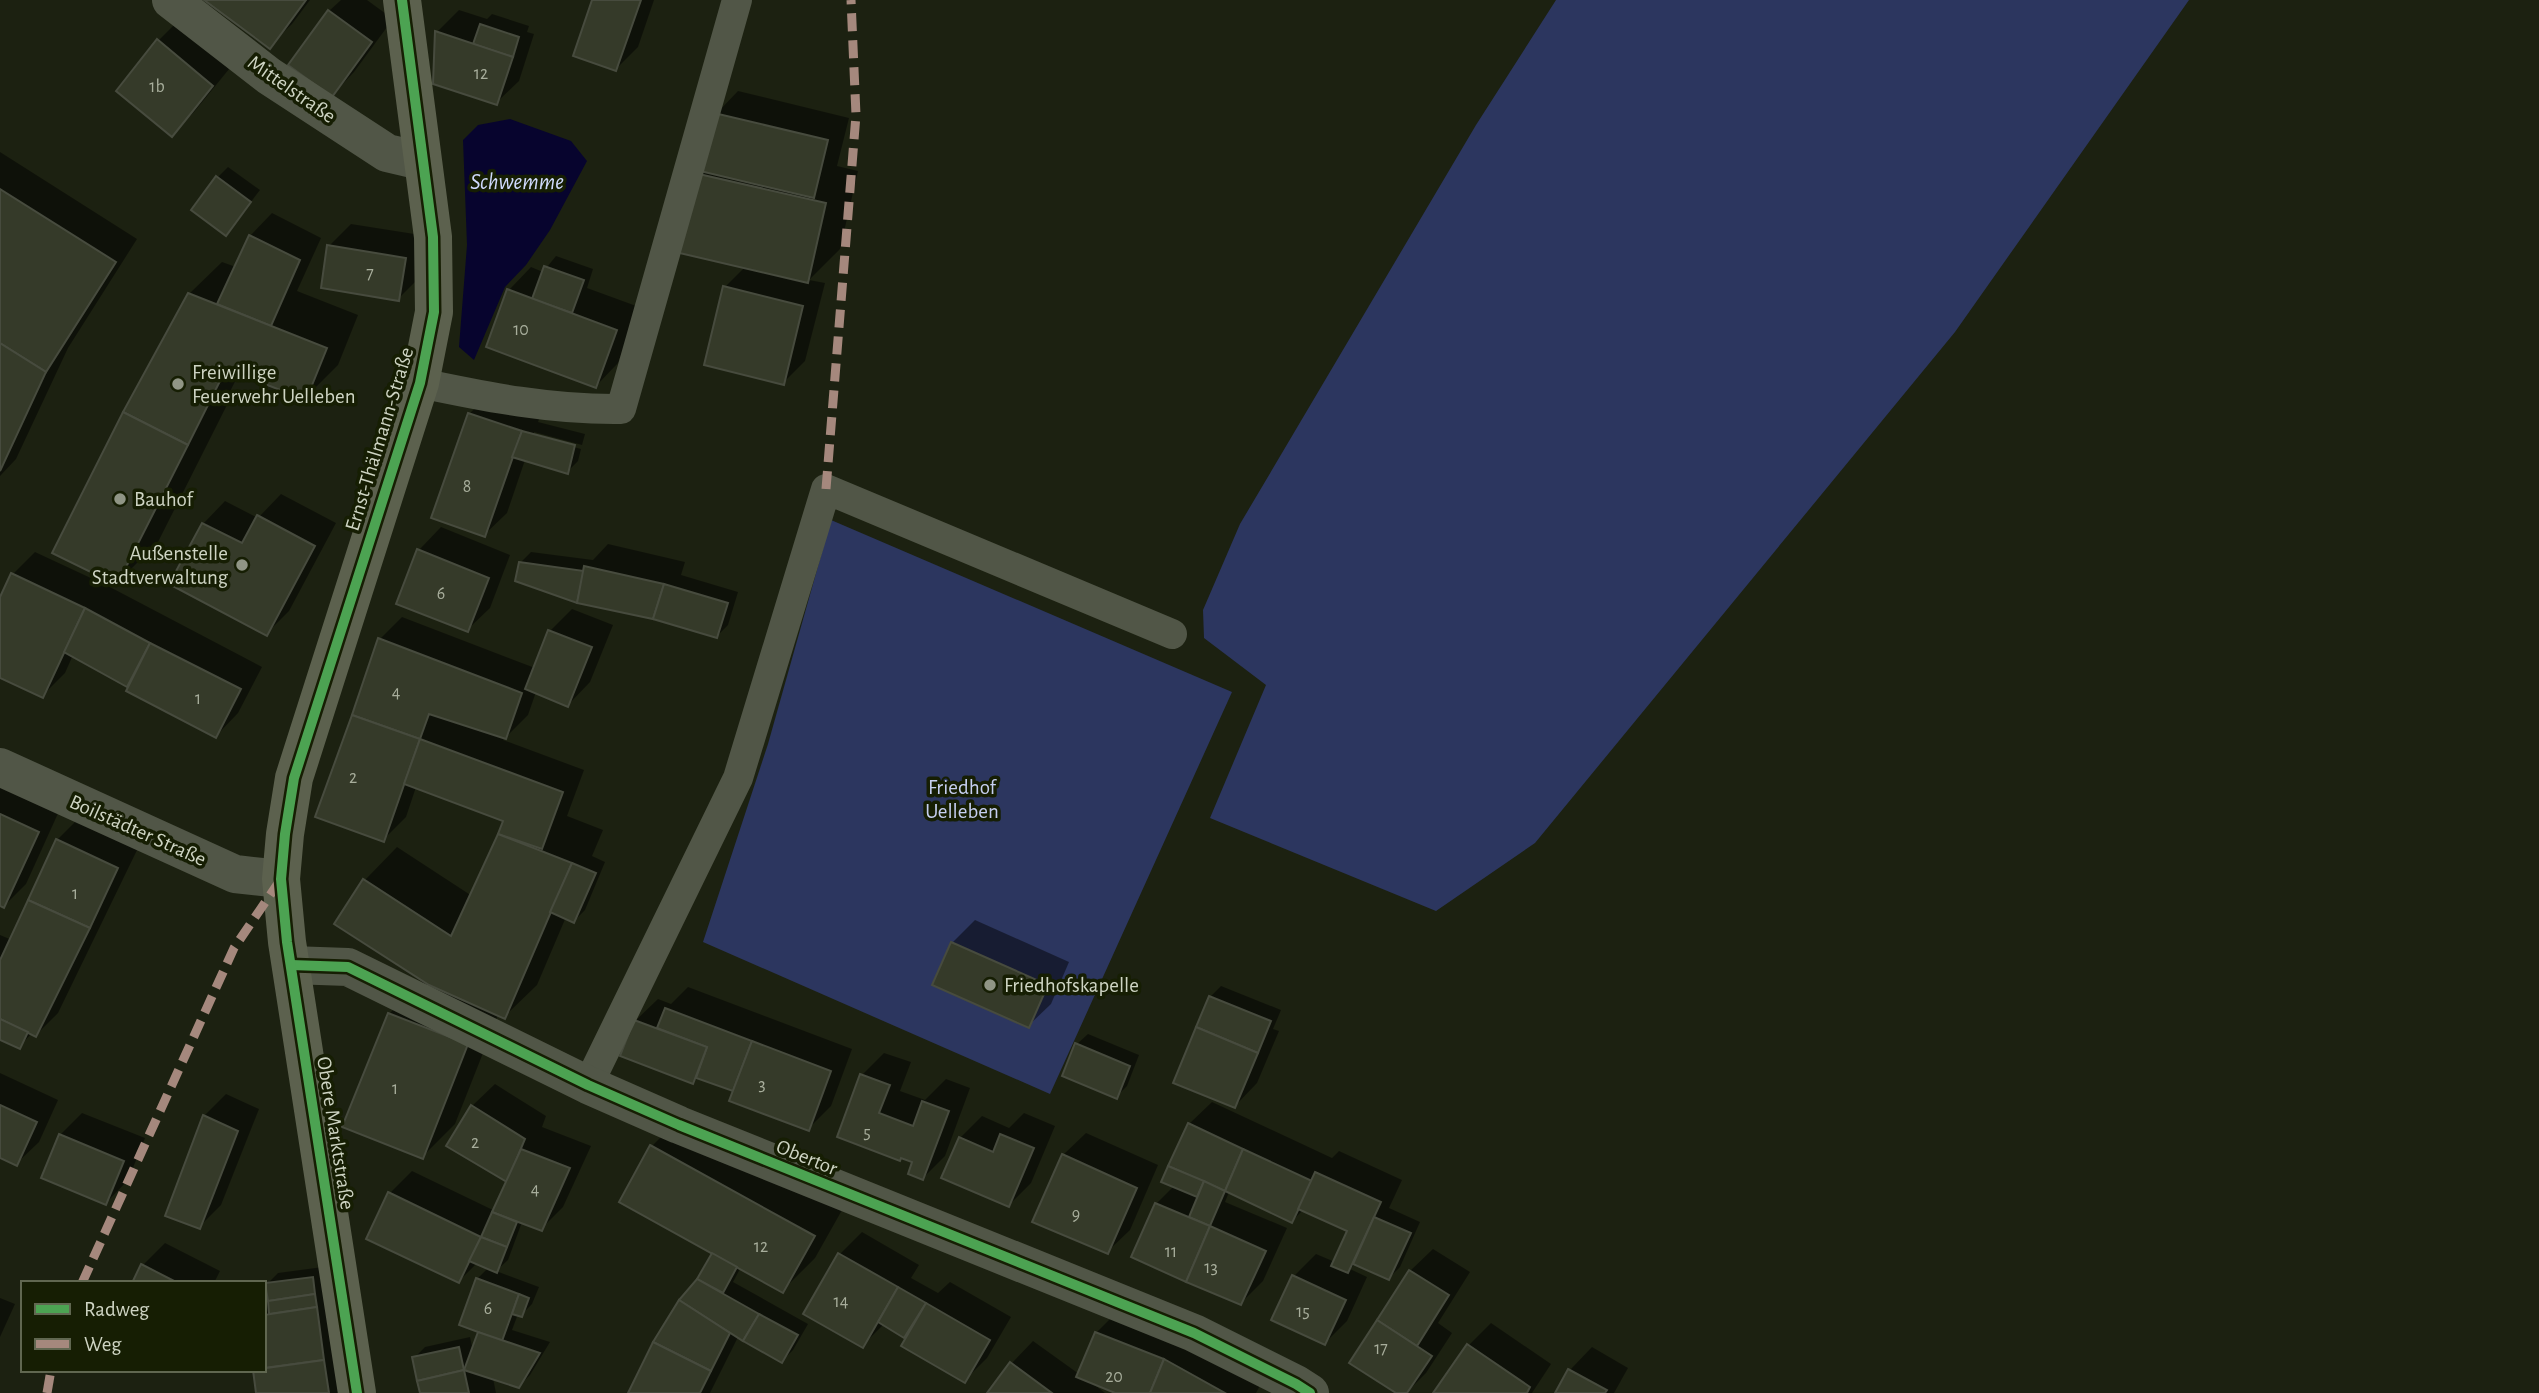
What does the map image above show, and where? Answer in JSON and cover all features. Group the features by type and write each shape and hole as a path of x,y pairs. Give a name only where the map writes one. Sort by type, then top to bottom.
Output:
{"street":[{"name":"Mittelstraße","path":"172,0 269,76 387,153 421,161"},
{"name":"Ernst-Thälmann-Straße","path":"281,879 294,778 420,383 434,313 433,237 402,0"},
{"name":"Boilstädter Straße","path":"0,767 235,874 281,879"},
{"name":"Obere Marktstraße","path":"281,879 291,965 357,1393"},
{"name":"Obertor","path":"291,965 348,967 588,1085 691,1130 1194,1333 1310,1393"}],"lane":[{"path":"420,383 476,395 578,410 621,409 737,0"},
{"path":"588,1085 738,778 826,489 1172,634"}],"green space":[{"path":"1556,0 2189,0 1955,332 1535,843 1436,911 1210,818 1266,685 1204,638 1203,610 1240,524 1476,125"},
{"name":"Friedhof Uelleben","path":"831,520 1232,692 1050,1094 703,942 768,744"}],"water":[{"name":"Schwemme","path":"510,119 571,141 587,161 550,230 526,265 505,287 474,360 459,347 467,245 463,140 478,125"}],"building":[{"path":"204,0 306,0 270,49"},
{"path":"592,0 641,0 616,71 573,56"},
{"path":"328,10 372,42 332,97 288,65"},
{"path":"480,24 519,37 513,57 473,44"},
{"path":"435,31 513,57 497,105 433,84"},
{"path":"157,39 213,86 172,137 116,91"},
{"path":"714,113 828,140 814,198 700,171"},
{"path":"690,172 826,203 808,283 671,251"},
{"path":"216,176 251,202 226,236 191,210"},
{"path":"0,189 116,262 46,372 0,343"},
{"path":"249,235 300,260 271,326 217,304"},
{"path":"327,245 406,258 399,301 321,288"},
{"path":"544,266 584,280 572,313 532,299"},
{"path":"723,286 803,306 784,385 704,365"},
{"path":"507,289 617,330 596,388 486,347"},
{"name":"Freiwillige Feuerwehr Uelleben","path":"188,293 327,348 306,400 226,369 188,445 123,412"},
{"path":"0,343 46,372 0,471"},
{"name":"Bauhof","path":"123,412 188,445 117,585 52,553"},
{"path":"468,413 522,431 485,537 431,518"},
{"path":"522,431 575,445 568,474 512,457"},
{"name":"Außenstelle Stadtverwaltung","path":"257,515 315,546 267,636 169,584 202,523 242,543"},
{"path":"417,549 489,578 468,632 396,604"},
{"path":"519,562 584,571 577,603 515,581"},
{"path":"584,566 664,584 653,619 577,603"},
{"path":"11,573 85,608 43,698 0,678 0,597"},
{"path":"664,584 728,603 717,638 653,619"},
{"path":"85,608 150,643 127,687 64,652"},
{"path":"548,630 592,647 568,707 525,689"},
{"path":"378,638 522,693 506,739 429,714 420,739 352,715"},
{"path":"150,643 241,689 216,738 126,691"},
{"path":"352,715 420,739 384,842 315,817"},
{"path":"420,739 563,792 542,849 498,834 503,821 404,784"},
{"path":"0,814 39,832 4,908 0,906"},
{"path":"498,834 572,863 505,1019 429,985 334,924 363,879 451,936"},
{"path":"56,839 118,868 90,928 28,900"},
{"path":"572,863 596,873 574,923 550,912"},
{"path":"28,900 90,928 36,1037 0,1019 0,960"},
{"name":"Friedhofskapelle","path":"951,942 1048,985 1029,1028 932,985"},
{"path":"1209,996 1271,1021 1258,1053 1196,1027"},
{"path":"665,1008 752,1041 733,1091 696,1078 707,1047 657,1028"},
{"path":"388,1013 468,1044 423,1159 342,1127"},
{"path":"0,1019 28,1032 20,1049 0,1040"},
{"path":"634,1020 707,1047 693,1084 620,1056"},
{"path":"1196,1027 1258,1053 1235,1108 1173,1083"},
{"path":"752,1041 831,1071 809,1131 729,1101"},
{"path":"1075,1043 1130,1066 1117,1099 1062,1076"},
{"path":"860,1074 890,1085 879,1113 913,1126 922,1101 949,1111 923,1180 908,1174 912,1162 901,1158 900,1161 837,1137"},
{"path":"0,1105 37,1122 17,1166 0,1158"},
{"path":"471,1105 525,1139 507,1182 446,1146"},
{"path":"203,1115 238,1131 200,1229 165,1216"},
{"path":"1188,1123 1243,1149 1225,1191 1168,1166"},
{"path":"59,1134 124,1161 106,1205 41,1178"},
{"path":"1000,1134 1034,1148 1009,1207 941,1178 959,1137 993,1152"},
{"path":"650,1145 815,1236 783,1293 619,1202"},
{"path":"521,1149 570,1168 542,1231 492,1212"},
{"path":"1243,1149 1312,1181 1292,1223 1225,1191"},
{"path":"1062,1154 1137,1188 1108,1254 1032,1222"},
{"path":"1168,1166 1204,1181 1197,1197 1161,1182"},
{"path":"1315,1172 1381,1202 1348,1273 1331,1266 1347,1231 1298,1209"},
{"path":"1204,1181 1225,1191 1210,1226 1189,1217"},
{"path":"388,1192 481,1237 459,1283 366,1239"},
{"path":"1155,1203 1210,1226 1186,1282 1131,1257"},
{"path":"492,1212 517,1222 507,1247 481,1237"},
{"path":"1374,1217 1411,1233 1389,1280 1353,1264"},
{"path":"1210,1226 1266,1251 1241,1305 1186,1282"},
{"path":"481,1237 507,1247 497,1273 469,1261"},
{"path":"712,1253 737,1267 723,1293 697,1279"},
{"path":"838,1253 898,1287 863,1348 803,1314"},
{"path":"141,1264 174,1281 133,1281"},
{"path":"1409,1270 1449,1295 1417,1346 1377,1320"},
{"path":"1292,1275 1346,1300 1325,1345 1271,1320"},
{"path":"313,1277 315,1294 268,1301 266,1283"},
{"path":"476,1278 519,1294 502,1341 459,1325"},
{"path":"697,1279 759,1314 743,1341 679,1300"},
{"path":"898,1287 926,1303 904,1338 878,1322"},
{"path":"315,1294 317,1307 269,1314 268,1301"},
{"path":"519,1294 529,1298 522,1317 512,1314"},
{"path":"679,1300 730,1333 711,1371 653,1342"},
{"path":"926,1303 990,1340 965,1383 901,1346"},
{"path":"317,1307 324,1360 266,1368 266,1315"},
{"path":"759,1314 798,1335 782,1363 743,1341"},
{"path":"1377,1320 1432,1356 1407,1393 1396,1393 1349,1363"},
{"path":"478,1332 540,1353 519,1388 464,1370"},
{"path":"1095,1332 1164,1359 1150,1393 1115,1393 1076,1377"},
{"path":"653,1342 711,1371 700,1393 628,1393"},
{"path":"1467,1344 1530,1387 1527,1393 1433,1393"},
{"path":"459,1347 464,1370 417,1381 412,1357"},
{"path":"1164,1359 1225,1393 1150,1393"},
{"path":"324,1360 329,1393 256,1393 253,1372 266,1372 266,1368"},
{"path":"1010,1362 1052,1393 987,1393"},
{"path":"1568,1369 1607,1390 1605,1393 1555,1393"},
{"path":"464,1370 469,1393 420,1393 417,1381"}],"marked path":[{"path":"826,489 856,115 851,0"},
{"path":"83,1281 234,948 281,879"},
{"path":"47,1393 51,1372"}],"cycle path":[{"path":"357,1393 287,942 281,879 294,778 420,383 434,312 433,237 402,0"},
{"path":"291,965 348,967 588,1085 679,1125 1194,1333 1310,1393"}],"place":[{"name":"Freiwillige Feuerwehr Uelleben","path":"178,384"},
{"name":"Bauhof","path":"120,499"},
{"name":"Außenstelle Stadtverwaltung","path":"242,565"},
{"name":"Friedhofskapelle","path":"990,985"}]}
